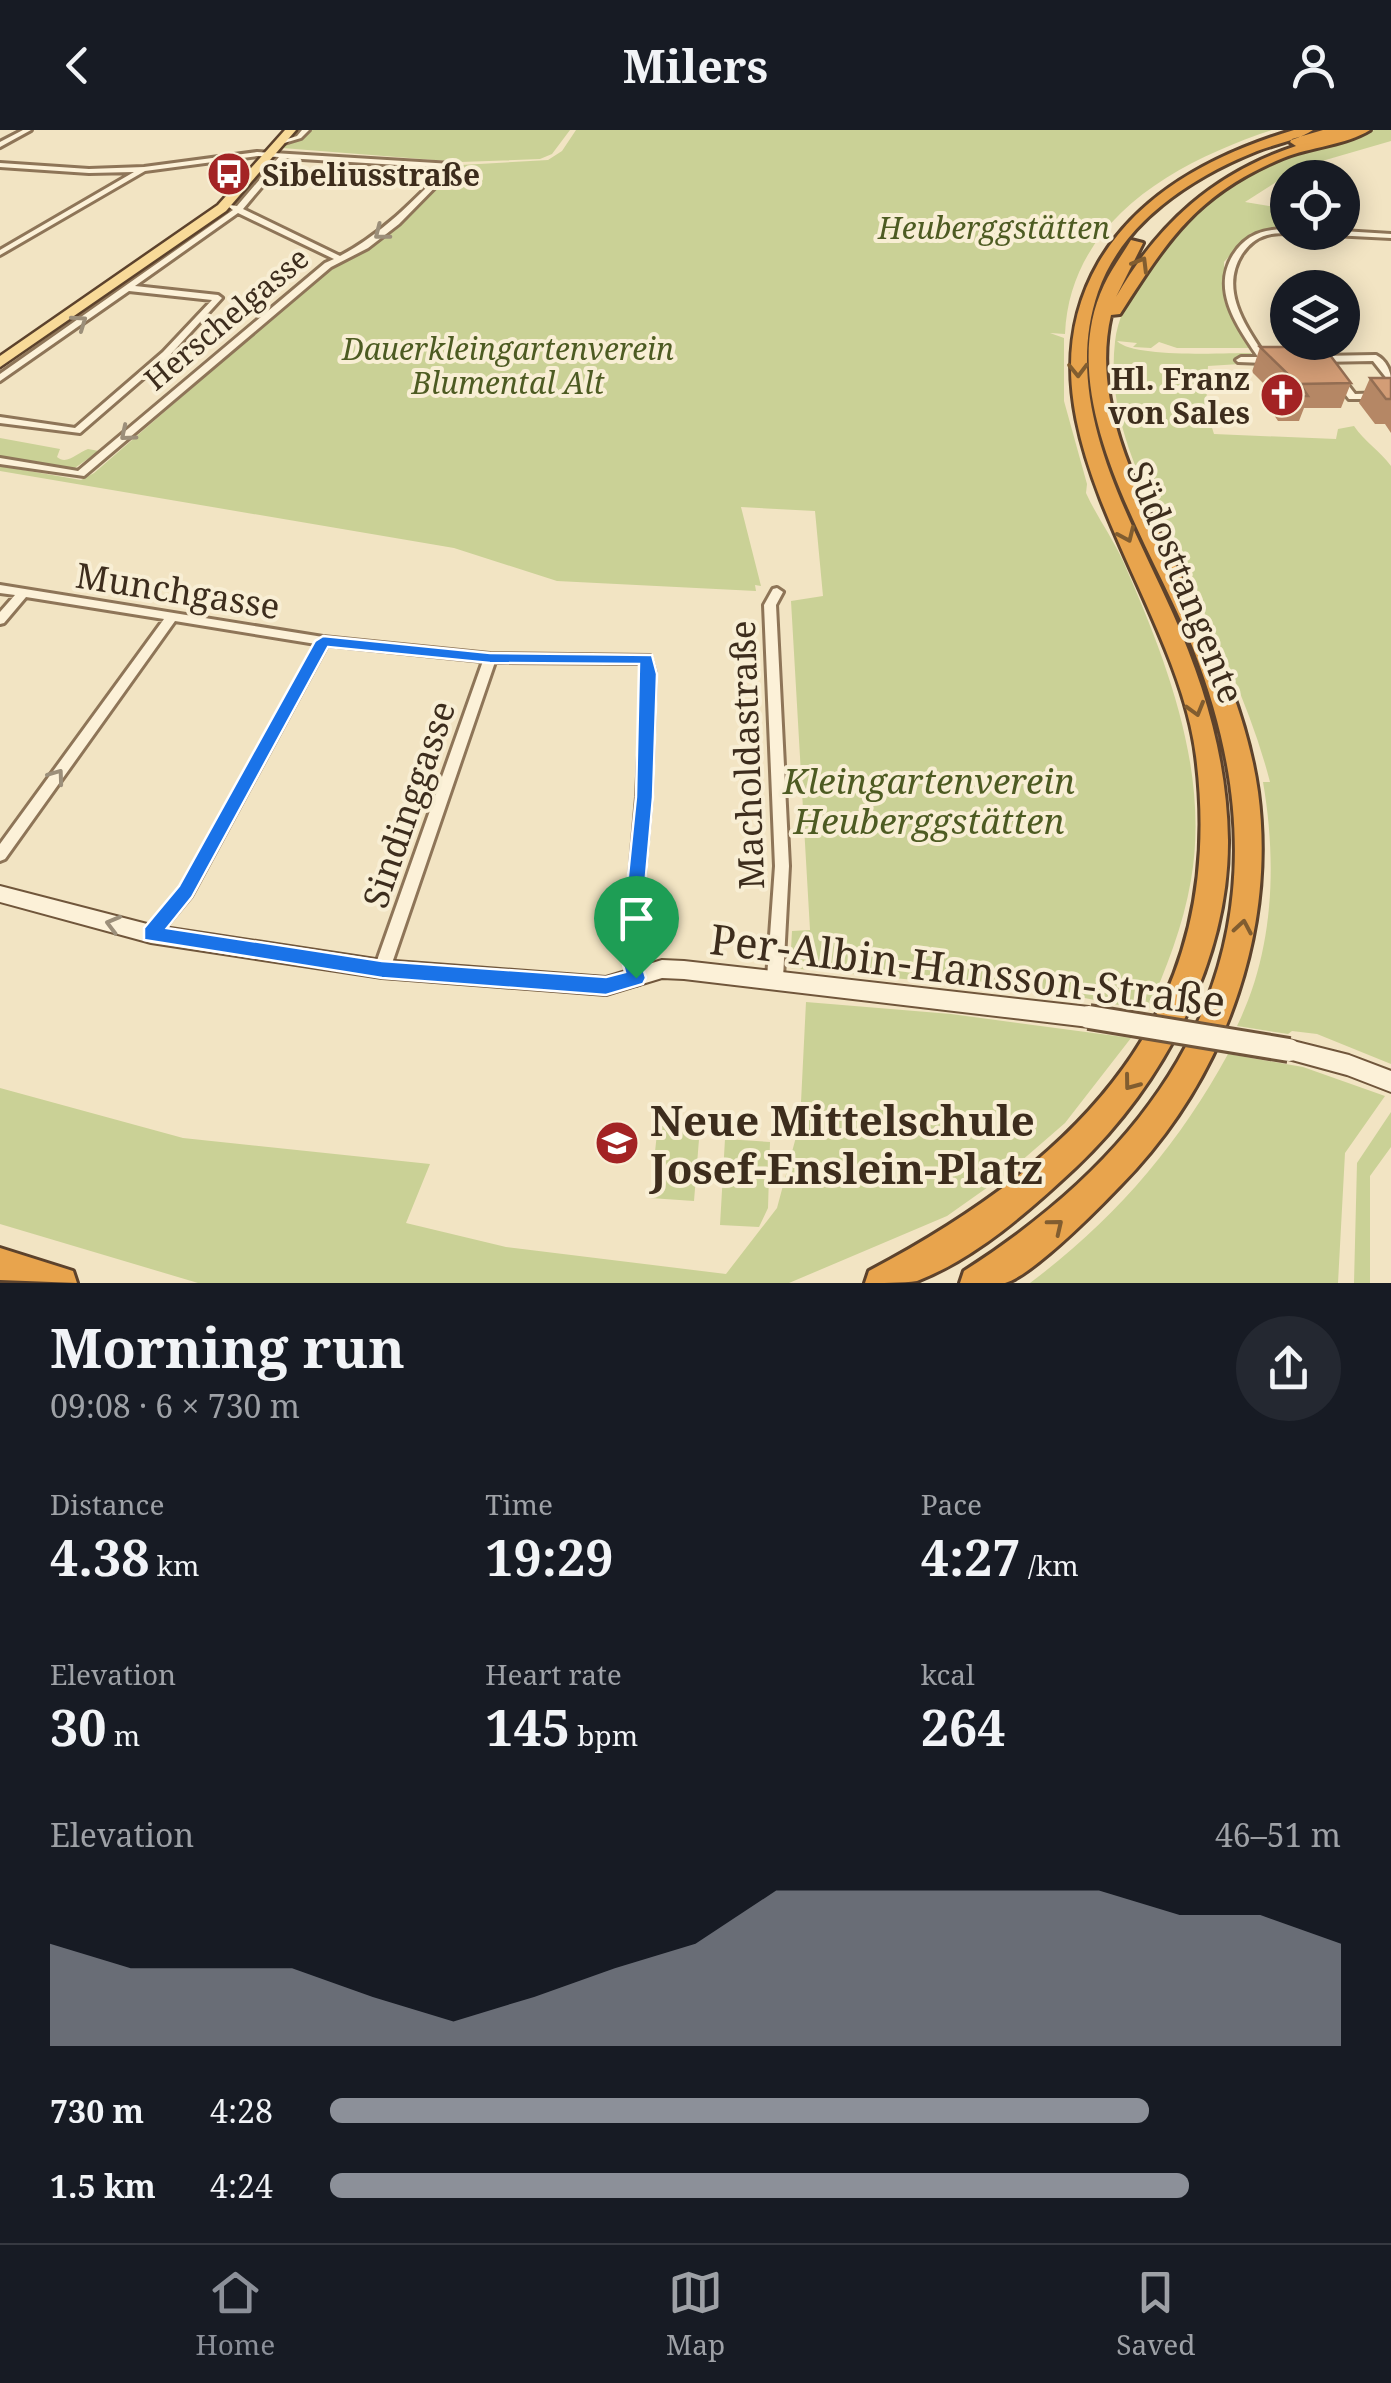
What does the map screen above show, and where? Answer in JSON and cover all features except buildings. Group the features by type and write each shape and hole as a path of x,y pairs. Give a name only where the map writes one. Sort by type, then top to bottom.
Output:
{"highway":[{"path":"1082,318 1082,282 1092,257 1130,208 1190,167 1282,130"},
{"name":"Südosttangente","path":"882,1283 1000,1213 1041,1180 1105,1117 1133,1082 1170,1021 1195,962 1212,895 1216,815 1208,753 1177,651 1093,453 1078,381 1082,318 1101,267 1127,230 1153,206 1223,161 1308,130"},
{"name":"Südosttangente","path":"976,1283 1028,1248 1079,1206 1138,1144 1170,1102 1220,1006 1236,957 1247,902 1250,845 1239,756 1205,652 1116,454 1099,383 1098,334 1118,272 1143,234 1168,209 1236,165 1336,130"},
{"path":"1098,334 1151,248 1194,203 1231,178 1275,158 1364,130"},
{"path":"0,1264 61,1283"}],"main road":[{"path":"0,349 210,204 292,130"},
{"path":"0,362 232,207 275,147"}],"street":[{"path":"0,145 28,130"},
{"path":"0,165 144,169 275,147 306,130"},
{"name":"Herschelgasse","path":"0,461 80,474 338,258 365,246 396,222 452,166 275,147"},
{"path":"0,253 144,169"},
{"path":"0,378 128,288 232,207 338,258"},
{"path":"1264,360 1233,309 1229,274 1231,263 1248,241 1270,232"},
{"path":"1360,234 1391,236"},
{"path":"0,420 77,431 166,354 218,298 128,288"},
{"path":"1360,358 1376,358 1391,378"},
{"path":"1241,360 1270,360"},
{"path":"1326,360 1352,397 1391,396"},
{"name":"Munchgasse","path":"0,589 323,641 490,658 646,659 650,674 644,797 630,954 636,978"},
{"name":"Macholdastraße","path":"775,978 782,866 770,605 777,592"},
{"path":"0,620 23,594"},
{"path":"0,855 172,617"},
{"path":"151,934 186,892 323,641"},
{"name":"Sindinggasse","path":"382,969 490,658"},
{"name":"Per-Albin-Hansson-Straße","path":"0,894 151,934 382,969 606,986 662,969 775,978 1089,1017 1290,1050 1349,1065 1391,1082"}],"green space":[{"path":"312,130 570,130 552,154 540,159 460,162 282,148"},
{"path":"576,130 1272,130 1199,159 1134,201 1107,228 1086,259 1071,294 1065,334 1050,333 1064,338 1064,401 1087,484 1086,493 1123,561 1154,637 1189,757 1195,839 1191,880 1179,931 1148,1011 1070,995 790,968 792,931 810,930 791,601 823,596 815,511 741,507 761,586 755,585 756,591 557,581 454,548 0,471 0,466 81,480 94,473 334,265 386,236 461,165 548,160 562,151"},
{"path":"1374,130 1391,130 1391,141 1326,160 1280,160"},
{"path":"1270,164 1270,186 1245,202 1270,206 1270,231 1251,233 1224,262 1224,300 1250,348 1177,348 1159,342 1151,348 1117,341 1126,346 1141,350 1159,352 1251,353 1252,357 1236,358 1240,364 1208,366 1206,409 1214,434 1336,439 1338,429 1354,426 1391,466 1391,1064 1317,1034 1237,1026 1259,968 1265,937 1271,875 1263,782 1270,782 1234,678 1135,464 1117,404 1116,334 1138,278 1180,220 1239,179"},
{"path":"0,438 60,449 57,457 65,460 88,449 99,451 72,470 0,458"},
{"path":"806,1002 951,1014 1131,1038 1065,1123 1005,1175 947,1216 789,1283 198,1283 0,1224 0,1088 183,1138 430,1164 406,1223 506,1247 726,1274 777,1208 800,1122"},
{"path":"1228,1054 1303,1067 1385,1096 1345,1153 1338,1283 1030,1283 1089,1234 1142,1179 1188,1120"},
{"path":"1391,1112 1391,1147 1370,1176 1370,1283 1354,1283 1357,1163"},
{"path":"658,1124 700,1127 694,1201 650,1198"},
{"path":"725,1139 770,1142 768,1208 759,1227 720,1225"}],"place":[{"name":"Sibeliusstraße","path":"229,174"},
{"name":"Hl. Franz von Sales","path":"1282,395"},
{"name":"Neue Mittelschule Josef-Enslein-Platz","path":"617,1143"}],"route":[{"path":"323,641 490,658 646,659 650,674 644,797 630,954 636,978 606,986 382,969 151,934 186,892 323,641"}],"park label":[{"name":"Heuberggstätten","path":"994,227"},
{"name":"Dauerkleingartenverein Blumental Alt","path":"508,365"},
{"name":"Kleingartenverein Heuberggstätten","path":"929,800"}]}
